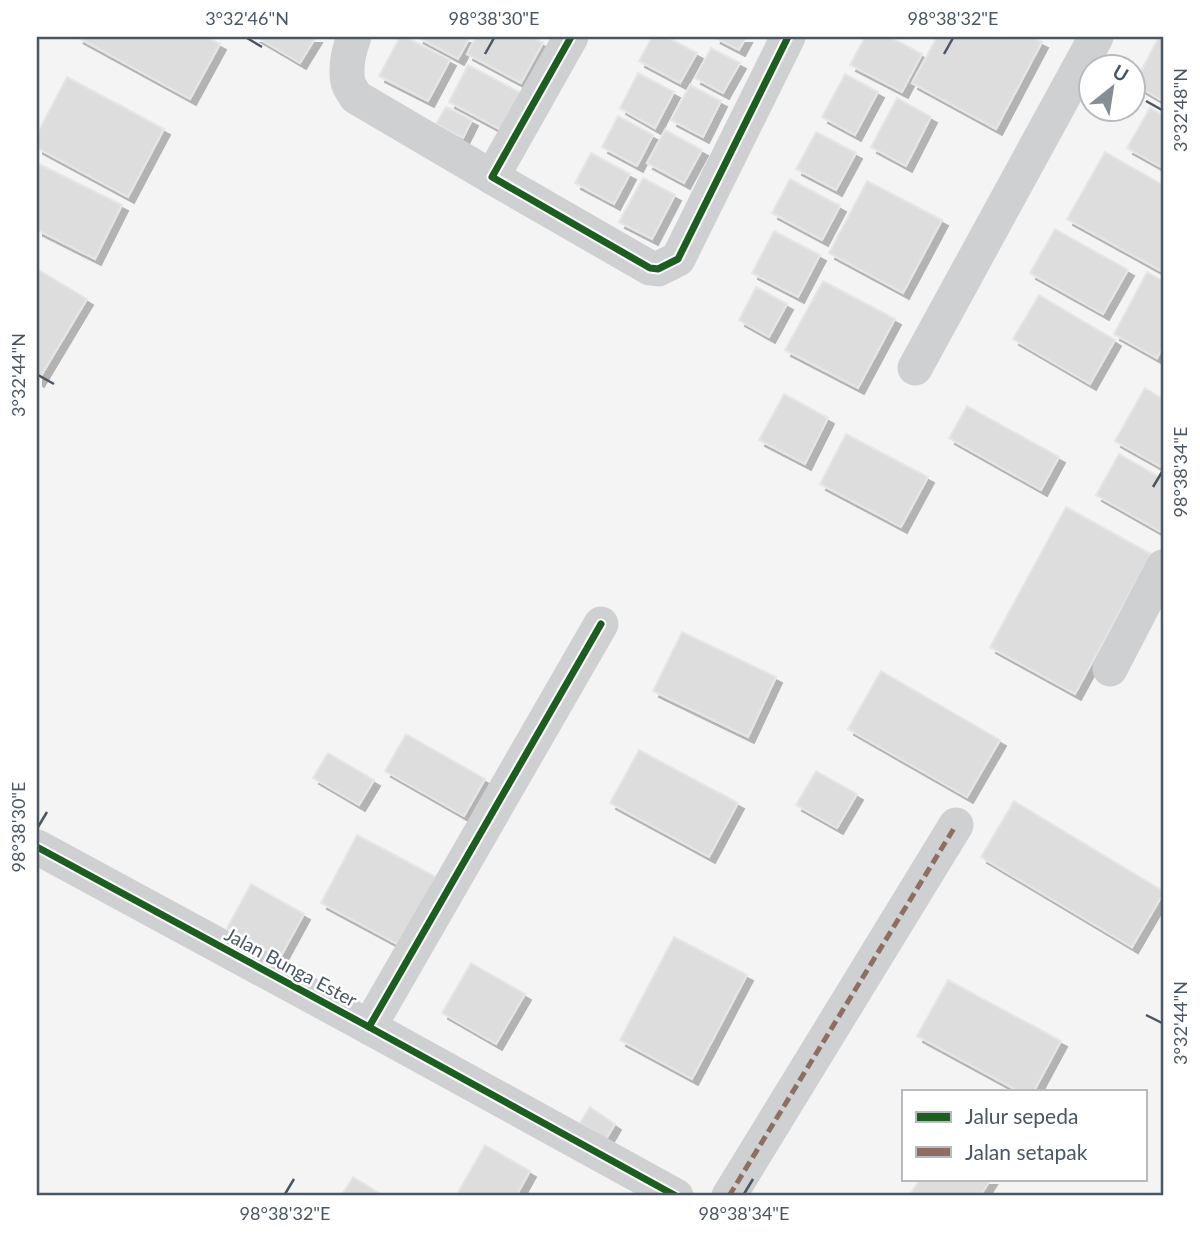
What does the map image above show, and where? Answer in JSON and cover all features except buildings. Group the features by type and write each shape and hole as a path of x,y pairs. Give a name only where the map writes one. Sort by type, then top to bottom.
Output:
{"street":[{"path":"354,37 347,68 348,84 356,97 650,268 657,269 678,259 788,37"},
{"path":"492,177 571,37"},
{"path":"915,368 1096,37"},
{"path":"1110,669 1163,567"},
{"path":"369,1027 601,624"},
{"path":"729,1196 956,825"},
{"name":"Jalan Bunga Ester","path":"37,847 677,1196"}],"marked path":[{"path":"729,1196 956,825"}],"cycle path":[{"path":"571,37 492,177 650,268 658,269 678,259 788,37"},
{"path":"369,1027 601,624"},
{"path":"37,847 676,1196"}]}
